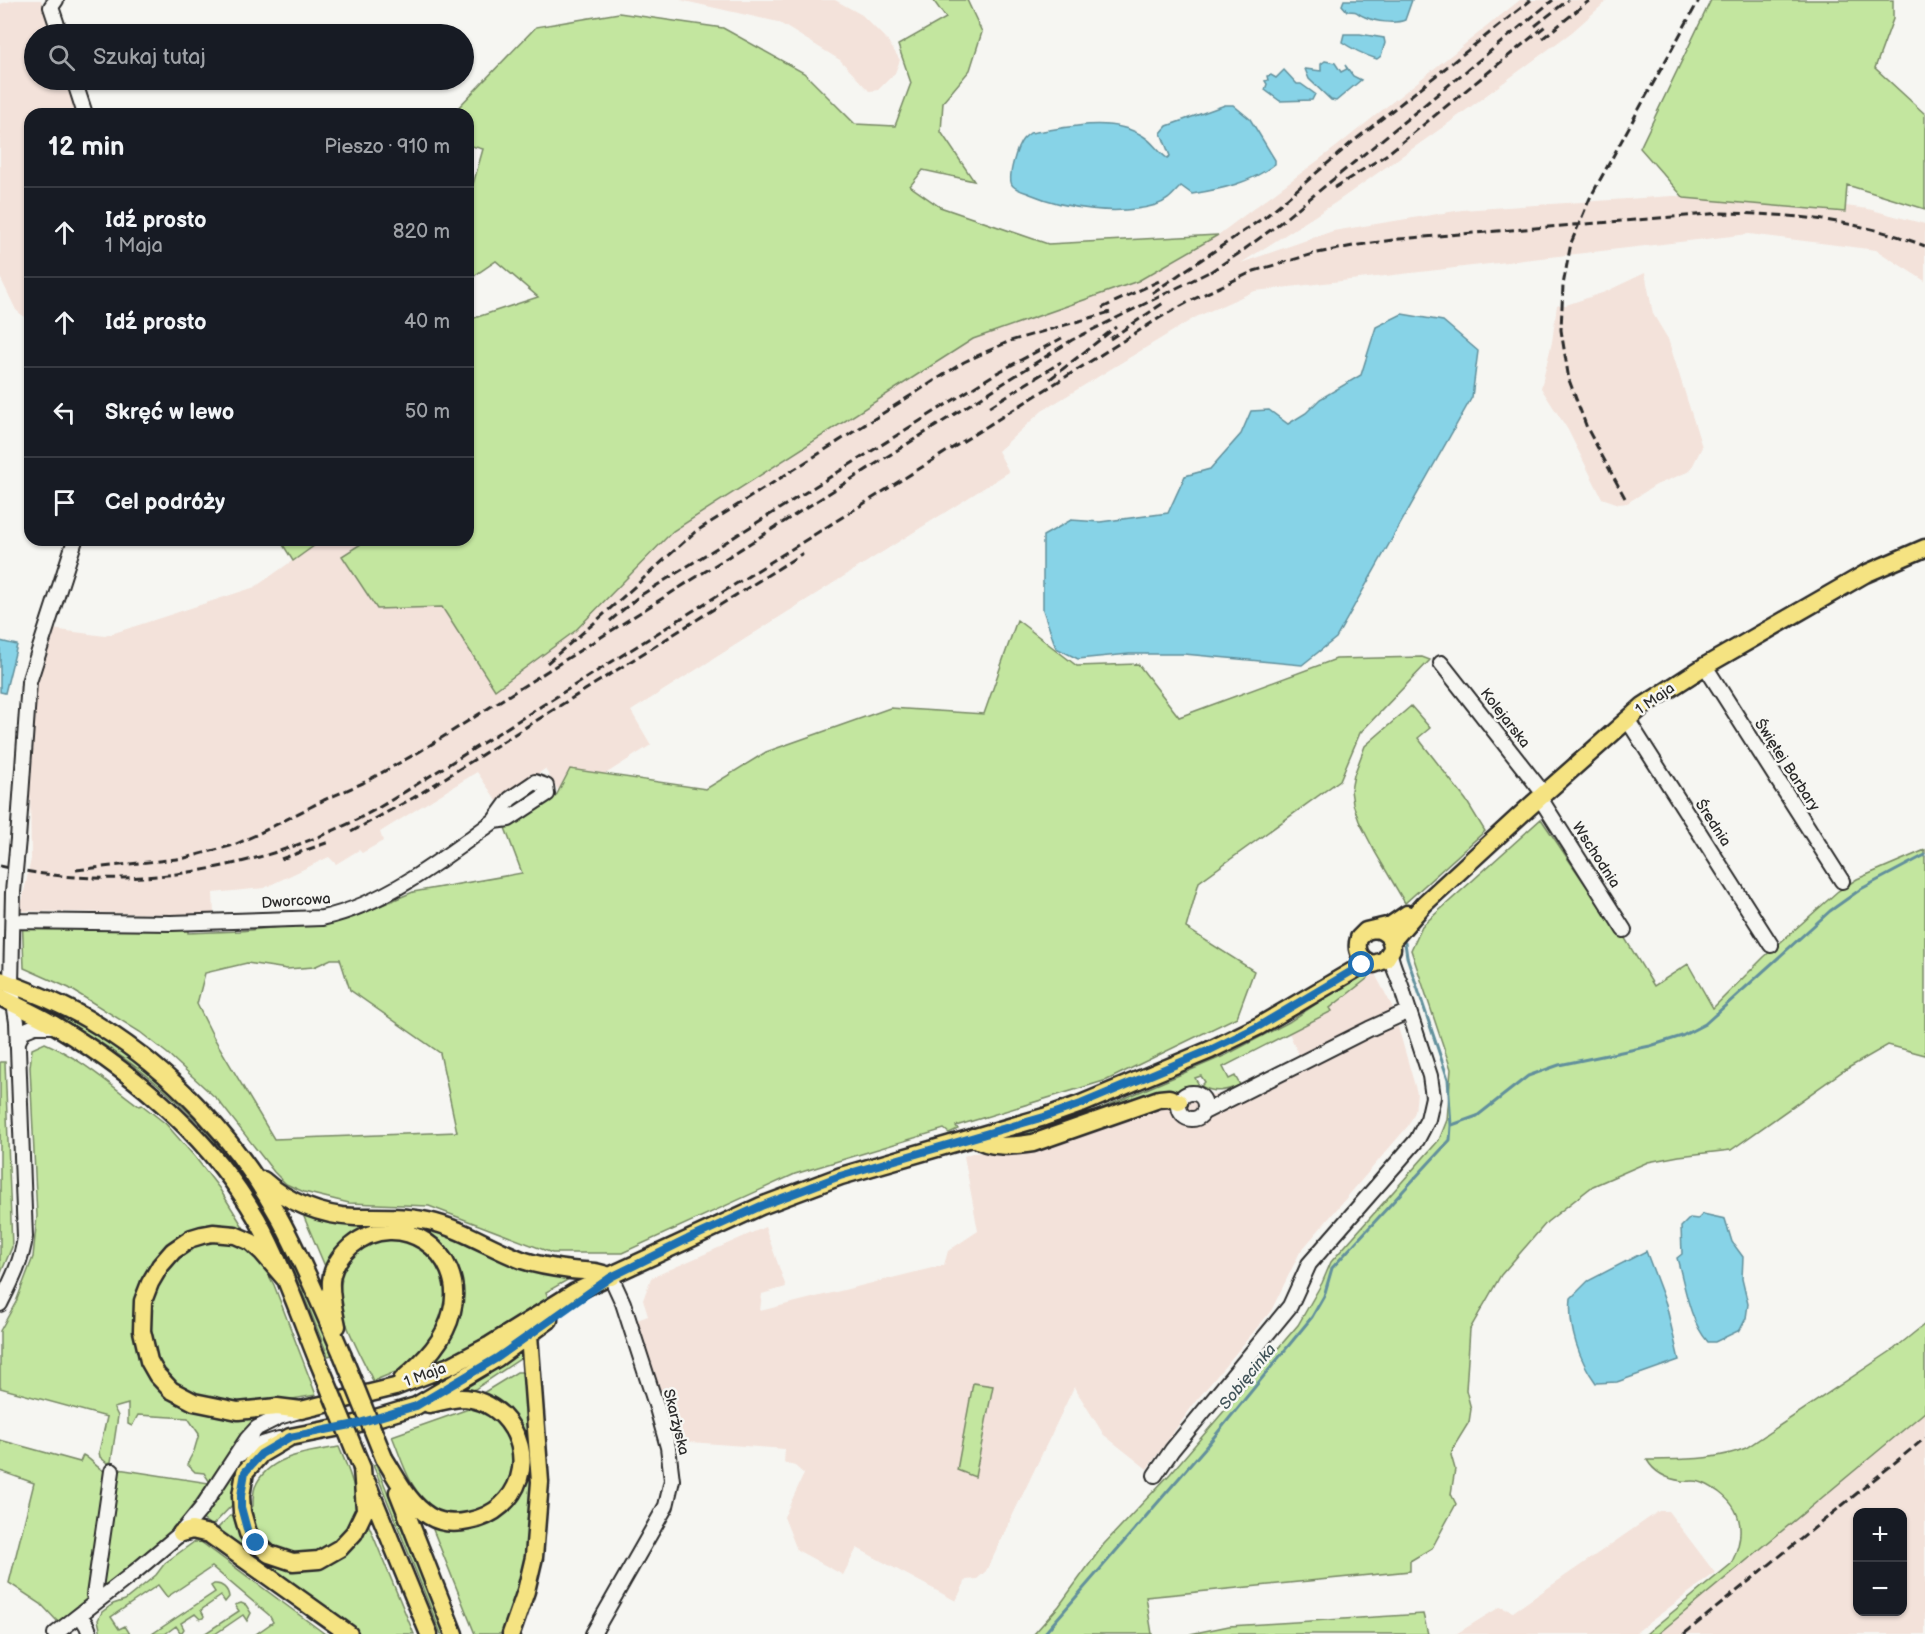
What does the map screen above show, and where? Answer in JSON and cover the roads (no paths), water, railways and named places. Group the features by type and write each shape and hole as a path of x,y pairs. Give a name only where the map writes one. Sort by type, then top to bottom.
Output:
{"main road":[{"name":"1 Maja","path":"1376,929 1391,925 1424,904 1627,719 1705,666 1865,574 1925,548"},
{"name":"1 Maja","path":"1391,947 1424,904"},
{"path":"1376,929 1386,933 1391,947 1382,962 1367,960 1359,938 1366,931 1376,929"},
{"name":"1 Maja","path":"301,1410 395,1387 452,1365 490,1345 575,1292 761,1206 840,1176 1044,1117 1146,1077 1259,1026 1367,960"},
{"path":"5,982 56,1002 100,1026 168,1077 213,1122 245,1164 283,1225 342,1354 454,1634"},
{"path":"0,997 55,1026 90,1048 157,1098 202,1142 241,1192 258,1221 286,1280 429,1634"},
{"path":"973,1137 984,1144 1017,1146 1033,1143 1159,1099 1169,1098 1179,1102"},
{"path":"245,1164 278,1194 324,1212 353,1217 394,1216 430,1221 461,1232 522,1260 573,1270 598,1271 611,1277"},
{"path":"342,1354 331,1282 340,1259 350,1248 370,1234 391,1230 419,1236 442,1258 450,1270 453,1282 453,1309 439,1343 428,1357 395,1387"},
{"path":"286,1280 251,1242 224,1233 202,1235 173,1251 160,1266 143,1301 142,1331 149,1361 157,1375 171,1390 194,1402 220,1408 255,1410 277,1407 301,1410"},
{"name":"1 Maja","path":"290,1437 356,1424 416,1406 497,1358 611,1277"},
{"path":"511,1634 526,1591 534,1557 540,1482 529,1335"},
{"path":"384,1458 413,1503 429,1516 453,1524 477,1520 489,1514 499,1508 512,1494 521,1470 520,1444 508,1421 495,1408 488,1404 461,1398 416,1406"},
{"path":"290,1437 261,1454 252,1463 245,1472 241,1496 242,1512 248,1533 256,1543 280,1559 293,1562 319,1560 340,1548 354,1533 365,1510 362,1468"},
{"path":"181,1533 192,1530 209,1534 349,1634"}],"street":[{"path":"56,0 51,7 57,24"},
{"path":"77,90 83,108"},
{"path":"0,1304 15,1274 25,1237 15,1005 5,982 13,943 13,892 29,682 73,546"},
{"name":"Kolejarska","path":"1441,663 1542,796"},
{"name":"Świętej Barbary","path":"1705,666 1842,881"},
{"name":"Średnia","path":"1627,719 1771,945"},
{"name":"Dworcowa","path":"13,921 171,923 332,916 358,908 393,890 494,821 509,819 547,794"},
{"name":"Wschodnia","path":"1542,796 1624,930"},
{"path":"1155,1475 1172,1450 1290,1306 1309,1264 1417,1140 1428,1119 1433,1097 1430,1076 1401,982 1391,960 1391,947"},
{"path":"1367,960 1383,968 1404,996"},
{"path":"1204,1112 1204,1102 1198,1094 1184,1095 1179,1102 1179,1111 1186,1119 1195,1119 1229,1098 1409,1011"},
{"path":"17,1044 23,1031 35,1026 55,1026"},
{"path":"1202,1098 1229,1098"},
{"name":"Skarżyska","path":"593,1634 666,1506 672,1480 668,1447 657,1408 629,1319 611,1277"},
{"name":"1 Maja","path":"55,1634 181,1533 201,1509 247,1439 257,1428 279,1417 301,1410"},
{"name":"1 Maja","path":"237,1456 268,1442 290,1437"},
{"path":"97,1600 94,1595 112,1471"},
{"path":"80,1615 90,1634"}],"water":[{"path":"1344,0 1412,0 1405,20 1391,22 1374,20 1356,12 1347,11 1342,5"},
{"path":"1344,34 1384,38 1385,43 1381,56 1377,59 1350,47 1342,42"},
{"path":"1325,61 1335,63 1341,72 1347,69 1345,65 1353,76 1361,80 1336,101 1331,100 1309,79 1305,69 1321,71 1321,64"},
{"path":"1284,70 1297,84 1301,84 1315,94 1312,100 1280,101 1265,90 1267,76 1271,75 1276,78"},
{"path":"1225,105 1233,105 1250,119 1275,160 1275,164 1266,171 1246,181 1192,194 1181,186 1168,199 1156,205 1125,210 1092,209 1060,204 1019,190 1011,183 1013,163 1018,148 1030,133 1073,126 1116,126 1143,136 1167,158 1170,156 1161,133 1167,126"},
{"path":"1402,314 1443,321 1478,351 1472,397 1336,638 1302,665 1184,654 1129,654 1078,659 1056,648 1043,610 1043,536 1071,520 1100,522 1168,513 1185,476 1210,469 1241,434 1251,411 1269,410 1288,424 1306,413 1320,399 1361,375 1376,327"},
{"path":"0,641 17,645 5,693 0,692"},
{"path":"1703,1214 1725,1219 1732,1242 1743,1257 1742,1279 1748,1304 1746,1318 1740,1330 1715,1342 1708,1342 1696,1324 1677,1258 1682,1254 1681,1227 1690,1218 1698,1219"},
{"path":"1646,1251 1666,1304 1679,1360 1617,1382 1596,1383 1584,1364 1576,1343 1571,1321 1571,1298 1588,1281"}],"waterway":[{"path":"1452,1125 1477,1116 1528,1076 1559,1065 1650,1046 1682,1036 1705,1024 1830,911 1861,889 1925,855"},
{"name":"Sobięcinka","path":"1044,1634 1205,1448 1312,1317 1324,1296 1332,1268 1450,1140 1448,1079 1407,957 1405,943"}],"railway":[{"path":"1264,218 1350,144 1531,0"},
{"path":"1210,272 1276,226 1553,0"},
{"path":"1535,26 1568,0"},
{"path":"1543,38 1590,0"},
{"path":"1625,498 1587,428 1569,380 1561,330 1563,285 1571,243 1590,198 1699,0"},
{"path":"1334,188 1386,155 1548,24"},
{"path":"0,866 42,874 86,878 129,878 172,874 216,868 258,857 339,828 408,790 1161,317 1254,271 1313,254 1399,239 1722,213 1799,217 1850,224 1925,246"},
{"path":"1152,293 1269,214"},
{"path":"76,870 185,858 234,845 363,783 419,752 1072,340 1217,268"},
{"path":"1102,308 1159,281"},
{"path":"1110,339 1165,302"},
{"path":"547,663 695,532 964,362 1010,341 1114,311"},
{"path":"1050,379 1116,327"},
{"path":"610,621 638,597 995,374 1062,338"},
{"path":"989,407 1061,362"},
{"path":"351,832 413,798 803,553"},
{"path":"281,859 329,842"},
{"path":"1684,1634 1925,1438"}]}
